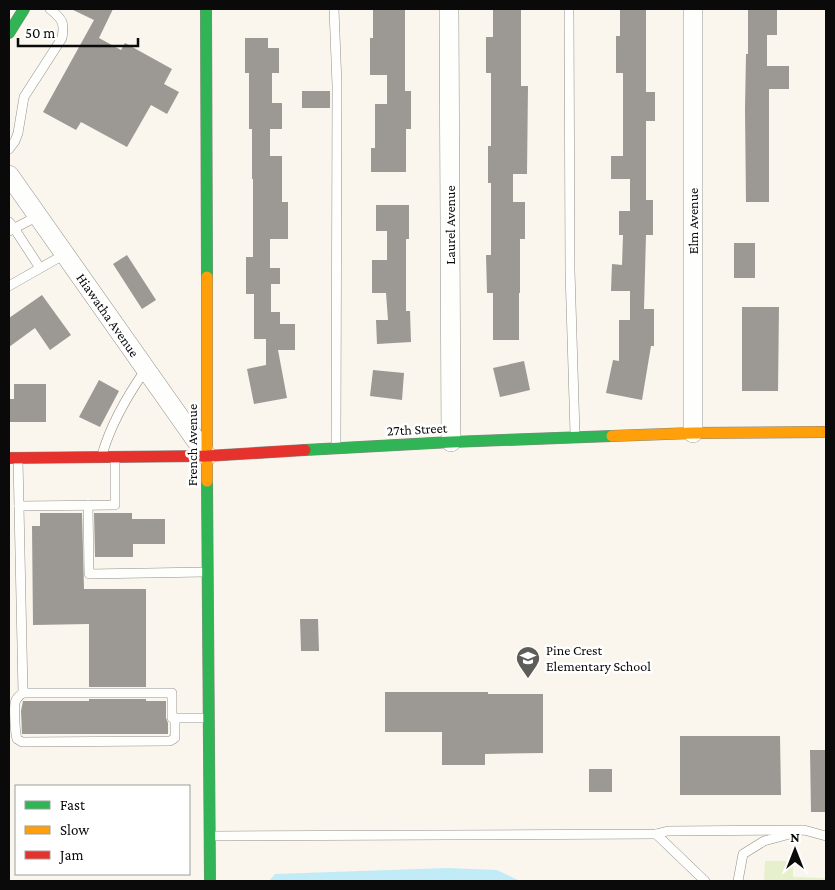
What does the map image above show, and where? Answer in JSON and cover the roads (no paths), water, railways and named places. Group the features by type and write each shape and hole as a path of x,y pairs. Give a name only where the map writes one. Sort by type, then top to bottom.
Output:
{"street":[{"path":"9,33 24,9"},
{"name":"French Avenue","path":"206,9 210,881"},
{"name":"Laurel Avenue","path":"449,9 451,442"},
{"name":"Elm Avenue","path":"692,433 693,9"},
{"name":"Hiawatha Avenue","path":"9,175 207,456"},
{"name":"27th Street","path":"14,458 207,456 575,437 692,433 826,432"}],"lane":[{"path":"9,149 18,133 24,97 62,38 64,27 61,18 50,9"},
{"path":"334,9 337,85 336,448"},
{"path":"569,9 570,270 575,437"},
{"path":"38,216 11,227 40,268"},
{"path":"9,285 64,254"},
{"path":"102,457 108,436 130,392 146,369"},
{"path":"19,506 115,505 115,457"},
{"path":"14,458 19,506 23,694"},
{"path":"88,505 89,574 208,572"},
{"path":"172,693 172,718 175,718 175,738 170,741 22,742 17,739 15,734 15,701 23,694 172,693"},
{"path":"175,718 209,718"},
{"path":"210,836 656,834 668,831 804,830 826,836"},
{"path":"738,881 743,854 764,841 804,830"},
{"path":"656,834 705,881"}],"water":[{"path":"447,868 497,870 520,881 269,881 275,874"}],"place":[{"name":"Pine Crest Elementary School","path":"528,679"}]}
